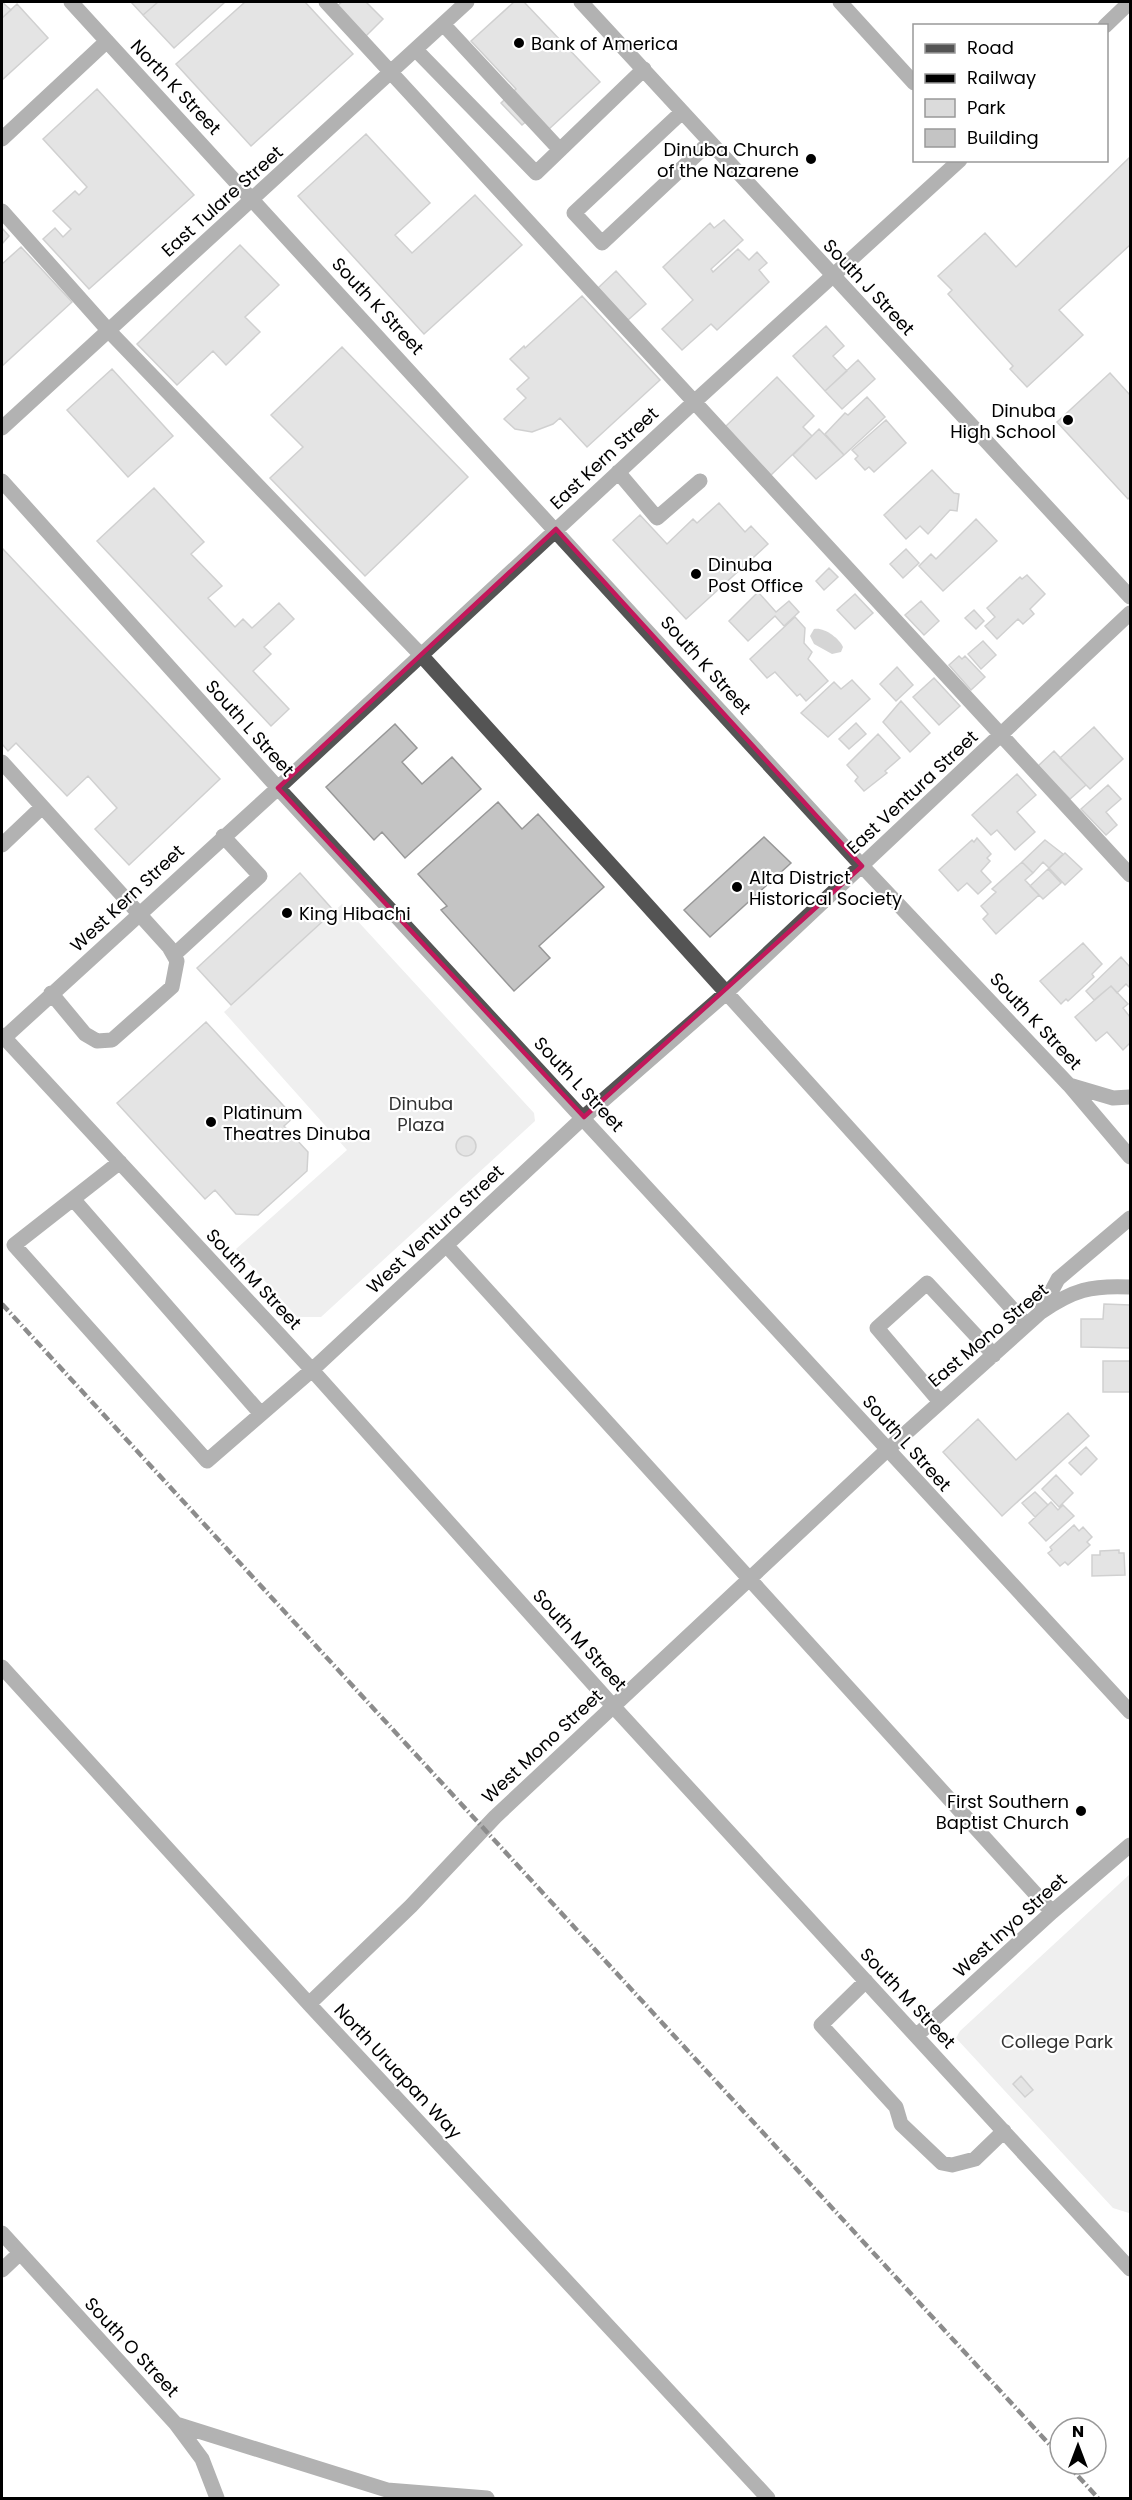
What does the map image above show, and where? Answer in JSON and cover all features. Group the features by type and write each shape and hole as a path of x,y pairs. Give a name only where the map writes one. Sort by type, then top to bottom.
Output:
{"street":[{"name":"North K Street","path":"70,2 253,199"},
{"path":"326,2 693,403 1131,875"},
{"name":"East Tulare Street","path":"2,428 467,2"},
{"name":"South J Street","path":"581,2 1131,597"},
{"path":"840,2 913,81"},
{"path":"1107,24 1130,2"},
{"path":"443,24 560,150"},
{"path":"2,139 107,41"},
{"path":"416,50 536,173 644,69"},
{"path":"682,112 574,213 602,243 710,142"},
{"name":"East Kern Street","path":"278,788 556,529 834,278 958,162"},
{"name":"South K Street","path":"253,199 861,866 1070,1085 1131,1157"},
{"path":"2,211 108,330 421,655 1026,1324"},
{"path":"618,472 657,518 700,481"},
{"name":"South L Street","path":"2,481 278,788 1131,1713"},
{"name":"East Ventura Street","path":"584,1118 726,993 1131,613"},
{"path":"4,769 42,807 175,954 176,974 171,987 112,1040 97,1041 85,1034 51,993"},
{"name":"West Kern Street","path":"3,1036 278,788"},
{"path":"2,845 42,807"},
{"path":"175,954 260,876 223,836"},
{"name":"South M Street","path":"3,1036 312,1370 613,1706 1131,2269"},
{"path":"1070,1085 1113,1098 1131,1097"},
{"name":"West Ventura Street","path":"73,1199 14,1245 207,1461 312,1370 584,1118"},
{"path":"120,1162 73,1199 261,1414"},
{"path":"1041,1312 1058,1279 1131,1218"},
{"path":"446,1245 1052,1911"},
{"path":"940,1402 877,1328 927,1283 994,1355"},
{"name":"East Mono Street","path":"887,1450 1026,1324 1062,1297 1084,1288 1131,1287"},
{"name":"West Mono Street","path":"309,2004 411,1906 468,1844 887,1450"},
{"name":"North Uruapan Way","path":"2,1667 309,2004 768,2499"},
{"name":"West Inyo Street","path":"916,2036 1052,1911 1131,1845"},
{"path":"866,1981 821,2025 896,2106 901,2124 942,2163 952,2165 975,2159 1004,2131"},
{"name":"South O Street","path":"2,2233 177,2424 202,2459 217,2499"},
{"path":"2,2270 20,2253"},
{"path":"177,2424 387,2490 487,2499"}],"highlighted area":[{"path":"556,529 862,866 584,1117 278,788"}],"green space":[{"name":"Dinuba Plaza","path":"342,904 534,1113 535,1121 321,1317 297,1317 236,1249 347,1150 224,1012"},
{"name":"College Park","path":"1130,1874 1129,2213 1113,2208 956,2038 960,2031"}],"shaded area":[{"path":"814,629 827,631 835,637 843,647 841,652 832,654 814,644 810,636"}],"building":[{"path":"2,2 11,10 2,18"},
{"path":"131,2 158,2 143,15"},
{"path":"158,2 225,2 174,48 143,15"},
{"path":"245,2 305,2 353,54 251,146 176,64"},
{"path":"342,2 366,2 383,19 366,36 337,6"},
{"path":"514,2 524,2 600,82 549,129 535,114 522,125 501,103 516,89 471,41"},
{"path":"17,4 48,38 2,80 2,18"},
{"path":"97,89 194,195 89,289 43,239 55,228 63,237 71,229 53,211 75,191 79,195 87,187 43,139"},
{"path":"366,134 430,203 395,235 412,253 475,195 522,245 424,334 298,196"},
{"path":"1130,157 1130,245 1059,310 1083,335 1027,387 1010,369 1013,366 948,294 952,290 938,276 985,233 1016,267"},
{"path":"724,220 743,240 711,269 713,272 738,249 749,260 757,252 767,263 759,270 769,282 717,330 711,324 682,350 662,329 693,300 663,267 710,223 714,228"},
{"path":"2,228 9,236 2,244"},
{"path":"240,245 279,285 245,317 260,332 226,365 213,351 177,385 137,344"},
{"path":"21,247 72,302 2,366 2,264"},
{"path":"616,271 646,304 628,320 598,288"},
{"path":"582,296 660,380 587,447 560,418 553,424 532,432 515,429 504,419 526,398 517,389 529,378 510,359"},
{"path":"826,326 844,346 833,356 847,371 825,391 793,356"},
{"path":"342,347 468,477 365,576 270,478 303,447 271,415"},
{"path":"858,360 875,379 842,409 825,391"},
{"path":"112,369 173,436 128,477 67,410"},
{"path":"1110,373 1130,395 1130,497 1128,499 1057,422"},
{"path":"777,377 814,416 803,427 812,436 771,475 725,427"},
{"path":"867,397 885,417 844,455 825,434 845,413 848,415"},
{"path":"886,420 906,443 874,472 869,467 865,470 855,459 858,456 852,450"},
{"path":"819,429 844,455 816,479 793,455"},
{"path":"932,470 954,493 959,494 957,511 950,510 928,534 920,526 906,539 884,515"},
{"path":"154,488 204,542 191,554 222,586 208,598 235,627 243,619 252,628 279,603 294,619 264,647 271,654 253,671 289,709 271,726 97,541"},
{"path":"719,503 745,532 751,526 768,544 686,619 613,540 640,515 667,544 693,519 697,523"},
{"path":"976,519 997,541 943,591 919,566 931,554 936,559"},
{"path":"2,548 220,779 129,865 95,829 117,808 88,776 67,796 16,743 8,751 2,744"},
{"path":"906,549 919,563 903,578 890,564"},
{"path":"829,568 838,577 824,590 816,581"},
{"path":"1027,575 1045,594 1030,609 1034,614 1023,624 1018,619 997,639 985,626 995,617 987,608 1020,577 1022,579"},
{"path":"758,592 776,612 789,601 799,612 784,626 775,616 748,641 729,621"},
{"path":"855,594 873,613 855,629 837,610"},
{"path":"921,601 939,621 924,635 905,615"},
{"path":"974,610 984,621 976,629 965,618"},
{"path":"795,617 805,628 804,643 812,652 808,659 828,681 806,701 800,694 797,696 775,672 767,678 750,659"},
{"path":"983,641 996,655 981,669 968,654"},
{"path":"959,656 962,659 965,656 985,677 971,690 949,665"},
{"path":"897,667 913,685 896,701 880,684"},
{"path":"934,678 960,706 939,725 913,697"},
{"path":"852,680 870,699 828,737 801,713 834,682 841,689"},
{"path":"901,701 930,733 910,752 883,722"},
{"path":"856,723 866,734 849,749 839,739"},
{"path":"395,724 417,748 402,762 422,784 452,757 481,789 405,858 382,832 374,840 326,787"},
{"path":"1094,727 1123,759 1090,789 1060,758"},
{"path":"878,734 900,758 885,771 887,773 864,791 855,781 858,777 847,765"},
{"path":"1054,751 1086,785 1070,799 1038,766"},
{"path":"1017,774 1036,795 1017,812 1035,832 1015,850 997,830 991,835 972,815"},
{"path":"1108,785 1121,799 1106,812 1117,825 1106,835 1081,809"},
{"path":"498,802 522,829 538,814 604,887 539,946 550,958 514,991 441,910 447,906 418,874"},
{"name":"Alta District Historical Society","path":"764,837 791,863 710,937 684,910"},
{"path":"977,838 991,854 987,858 990,861 981,871 991,882 978,894 967,883 958,891 939,870"},
{"path":"1045,840 1063,854 1049,868 1043,862 1033,873 1022,862"},
{"path":"1065,853 1082,869 1065,885 1049,868"},
{"path":"1022,862 1033,873 1025,880 1039,895 996,934 983,919 988,914 981,906 996,892 992,889"},
{"path":"1048,869 1061,883 1043,899 1030,886"},
{"path":"300,873 334,911 231,1005 197,968"},
{"path":"1083,943 1102,964 1092,974 1094,977 1068,1001 1066,999 1061,1004 1040,981"},
{"path":"1121,957 1130,967 1130,988 1126,984 1117,993 1111,986 1094,1000 1086,991"},
{"path":"1111,986 1128,1004 1123,1008 1130,1017 1130,1043 1123,1050 1107,1032 1096,1041 1075,1017"},
{"name":"Platinum Theatres Dinuba","path":"206,1022 294,1117 284,1126 308,1152 307,1171 258,1215 236,1214 215,1190 205,1199 117,1103"},
{"path":"466,1136 473,1139 476,1146 473,1153 466,1156 459,1153 456,1146 459,1139"},
{"path":"1104,1304 1130,1305 1130,1348 1081,1347 1081,1319 1103,1319"},
{"path":"1103,1361 1130,1361 1130,1392 1103,1392"},
{"path":"1068,1413 1089,1436 1002,1516 943,1452 978,1419 1016,1460"},
{"path":"1086,1447 1097,1459 1081,1475 1069,1463"},
{"path":"1056,1475 1073,1493 1059,1507 1042,1489"},
{"path":"1035,1492 1048,1505 1035,1517 1022,1503"},
{"path":"1051,1502 1058,1510 1063,1505 1074,1516 1046,1541 1029,1523"},
{"path":"1074,1525 1079,1531 1083,1527 1092,1537 1087,1542 1090,1545 1068,1565 1065,1562 1060,1566 1048,1553 1052,1550 1050,1547"},
{"path":"1119,1550 1119,1553 1124,1553 1125,1575 1092,1576 1092,1555 1100,1555 1100,1551"},
{"path":"1021,2076 1033,2090 1025,2097 1013,2084"}],"railway":[{"path":"2,1304 1048,2443"},
{"path":"1078,2476 1098,2498"}],"place":[{"name":"Bank of America","path":"519,43"},
{"name":"Dinuba Church of the Nazarene","path":"811,159"},
{"name":"Dinuba High School","path":"1068,420"},
{"name":"Dinuba Post Office","path":"696,574"},
{"name":"Alta District Historical Society","path":"737,887"},
{"name":"King Hibachi","path":"287,913"},
{"name":"Platinum Theatres Dinuba","path":"211,1122"},
{"name":"First Southern Baptist Church","path":"1081,1811"}]}
